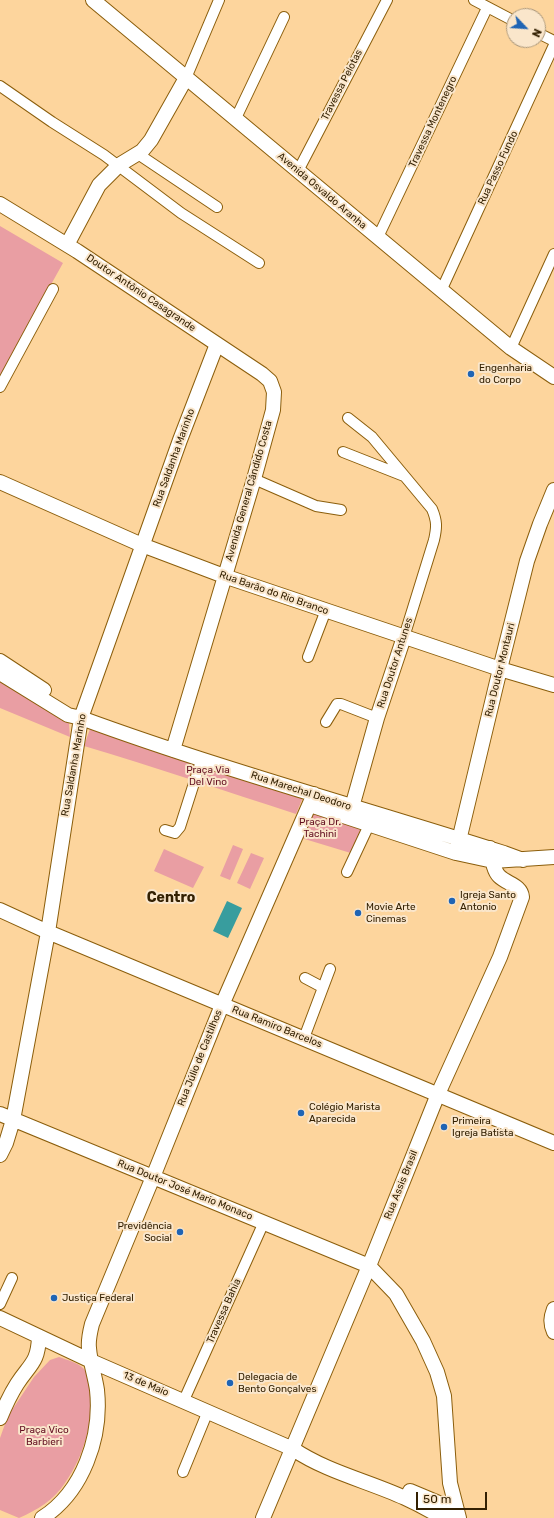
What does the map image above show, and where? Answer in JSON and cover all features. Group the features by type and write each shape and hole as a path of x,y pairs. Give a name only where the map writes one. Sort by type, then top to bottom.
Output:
{"main road":[{"name":"Avenida Osvaldo Aranha","path":"94,0 511,348 554,377"},
{"path":"66,245 99,185 118,166 138,154 151,140 186,78"},
{"name":"Doutor Antônio Casagrande","path":"0,204 66,245 262,374 270,382 274,392"},
{"name":"Rua Saldanha Marinho","path":"0,1155 6,1143 6,1117 48,932 75,716 218,344"},
{"name":"Avenida General Cândido Costa","path":"173,750 254,479 273,410 274,392"},
{"name":"Rua Barão do Rio Branco","path":"0,482 142,545 224,576 500,669 554,685"},
{"name":"Rua Doutor Montauri","path":"456,853 529,554 554,490"},
{"name":"Rua Doutor Antunes","path":"352,807 404,637"},
{"path":"0,661 68,705 75,716"},
{"path":"0,673 75,716"},
{"name":"Rua Marechal Deodoro","path":"75,716 173,750 202,758 312,800 369,825 456,853 492,855 523,860 553,858"},
{"name":"Rua Marechal Deodoro","path":"312,800 352,807 459,840 492,855"},
{"name":"Rua Júlio de Castilhos","path":"65,1347 73,1346 78,1343 85,1336 92,1324 222,1005 312,800"},
{"name":"Rua Assis Brasil","path":"263,1518 369,1266 438,1094 500,957 522,897 518,888 500,877 492,855"},
{"name":"Rua Ramiro Barcelos","path":"0,910 48,932 554,1143"},
{"name":"Rua Doutor José Mario Monaco","path":"6,1117 153,1176 369,1266"},
{"path":"369,1266 396,1294 423,1341 437,1372 444,1396 448,1462 452,1495 452,1515"},
{"path":"554,1308 551,1318 551,1326 554,1332"},
{"name":"13 de Maio","path":"0,1318 39,1337 65,1347 91,1360 293,1449 306,1452 382,1479 441,1504 452,1515"},
{"name":"Rua Júlio de Castilhos","path":"42,1518 53,1512 71,1492 79,1478 93,1444 98,1402 89,1342 92,1324"},
{"path":"0,1418 14,1388 34,1362 39,1348 39,1337"},
{"name":"13 de Maio","path":"293,1449 304,1457 333,1470 452,1515"}],"street":[{"path":"186,78 219,0"},
{"name":"Travessa Pelotas","path":"298,171 386,0"},
{"path":"474,0 506,17"},
{"name":"Travessa Montenegro","path":"378,237 487,8"},
{"path":"236,118 284,18"},
{"name":"Rua Passo Fundo","path":"442,291 554,45"},
{"path":"0,86 52,122 104,155 181,213 259,263"},
{"path":"138,154 216,207"},
{"path":"511,348 554,254"},
{"path":"0,387 53,289"},
{"path":"348,418 372,437 404,476"},
{"path":"343,452 404,476"},
{"name":"Rua Doutor Antunes","path":"404,476 432,508 437,520 434,540 404,637"},
{"path":"254,479 316,506 341,510"},
{"path":"308,656 326,610"},
{"path":"326,722 337,704 341,704 378,718"},
{"path":"166,830 174,833 180,827 202,758"},
{"path":"347,872 369,825"},
{"path":"304,1038 330,969"},
{"path":"305,978 322,987"},
{"name":"Travessa Bahia","path":"184,1400 264,1222"},
{"path":"0,1304 12,1278"},
{"path":"183,1472 208,1411"}],"green space":[{"path":"0,226 63,263 0,376"},
{"path":"0,679 69,723 70,737 0,708"},
{"name":"Praça Via Del Vino","path":"90,729 304,795 296,814 84,746"},
{"name":"Praça Dr. Tachini","path":"310,809 365,828 354,854 298,837"},
{"path":"233,845 243,849 230,880 220,876"},
{"path":"164,849 204,867 193,888 154,871"},
{"path":"251,853 264,858 250,889 237,883"},
{"name":"Praça Vico Barbieri","path":"59,1357 78,1365 86,1371 88,1375 91,1400 89,1425 86,1438 72,1473 56,1495 45,1504 19,1518 0,1510 0,1438 10,1413 34,1377 50,1360"}],"water":[{"path":"227,901 242,908 228,938 213,931"}],"place":[{"name":"Engenharia do Corpo","path":"471,374"},
{"name":"Igreja Santo Antonio","path":"452,901"},
{"name":"Movie Arte Cinemas","path":"358,913"},
{"name":"Colégio Marista Aparecida","path":"301,1113"},
{"name":"Primeira Igreja Batista","path":"444,1127"},
{"name":"Previdência Social","path":"180,1232"},
{"name":"Justiça Federal","path":"54,1298"},
{"name":"Delegacia de Bento Gonçalves","path":"230,1383"}],"district":[{"name":"Centro","path":"171,898"}]}
